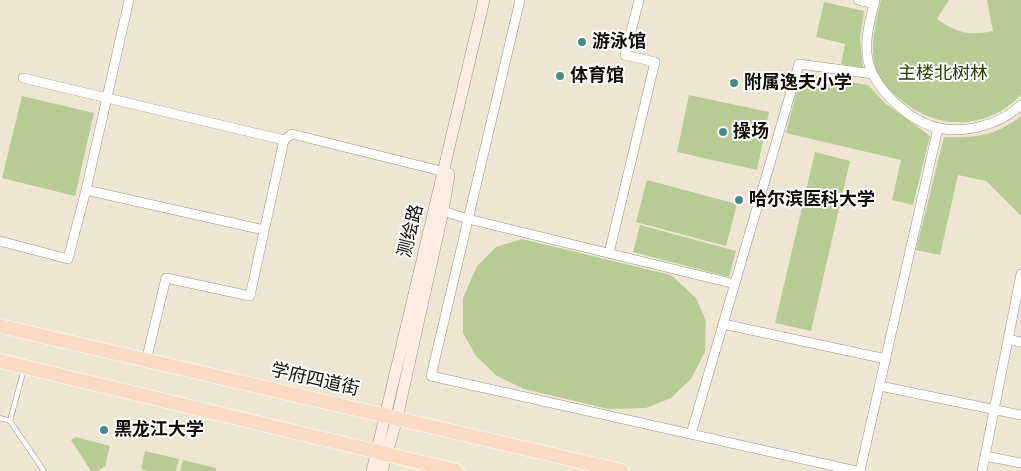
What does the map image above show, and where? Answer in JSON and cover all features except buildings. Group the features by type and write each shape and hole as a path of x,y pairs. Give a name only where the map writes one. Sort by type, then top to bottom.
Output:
{"main road":[{"name":"测绘路","path":"391,416 484,0"},
{"name":"测绘路","path":"372,471 382,452 443,211 446,172 490,0"},
{"name":"学府四道街","path":"0,326 622,471"},
{"path":"1,364 25,368 457,471"},
{"name":"测绘路","path":"382,452 382,471"}],"street":[{"path":"0,241 68,259 86,190 129,0"},
{"path":"520,0 431,376 856,471"},
{"path":"609,253 655,62 625,55 639,0"},
{"path":"858,0 874,2 866,47 868,61 873,74 881,88 894,102 916,118 938,128 957,130 978,127 1000,119 1021,105"},
{"path":"691,434 799,64 873,74"},
{"path":"23,78 284,140"},
{"path":"860,471 938,128"},
{"path":"146,361 166,278 250,296 284,140 292,134 446,172"},
{"path":"86,190 264,230"},
{"path":"443,211 468,219 735,284"},
{"path":"982,471 1021,274"},
{"path":"723,324 886,359"},
{"path":"1008,339 1021,342"},
{"path":"880,386 1021,415"},
{"path":"985,456 1021,463"}],"lane":[{"path":"10,421 25,368"},
{"path":"0,418 10,421 44,471"}],"green space":[{"name":"主楼北树林","path":"881,0 949,0 937,19 957,30 977,33 993,31 987,0 1021,0 1021,95 1008,107 978,120 946,121 915,110 885,86 875,66 873,47"},
{"path":"824,2 864,11 860,38 863,68 841,64 845,44 816,37"},
{"path":"809,75 868,85 886,104 930,136 913,205 892,200 901,160 786,133 796,94"},
{"name":"操场","path":"689,95 769,112 757,170 677,152"},
{"path":"22,96 94,113 75,196 2,178"},
{"path":"1021,116 1021,216 986,181 958,175 940,255 916,250 944,137 976,136 994,132"},
{"path":"815,152 850,161 811,331 775,323"},
{"path":"647,180 737,204 726,246 636,222"},
{"path":"640,225 736,251 729,277 633,252"},
{"path":"522,239 671,275 696,298 706,321 705,352 691,379 671,398 646,408 609,409 524,389 497,376 476,356 463,333 463,298 477,266 496,247"},
{"path":"76,437 110,446 105,466 97,471 91,471 71,440"},
{"path":"145,451 179,459 176,471 148,471 141,469"},
{"path":"183,460 216,468 216,471 180,471"}],"place":[{"name":"游泳馆","path":"582,42"},
{"name":"体育馆","path":"560,76"},
{"name":"附属逸夫小学","path":"734,83"},
{"name":"操场","path":"723,132"},
{"name":"哈尔滨医科大学","path":"739,200"},
{"name":"黑龙江大学","path":"104,430"}]}
